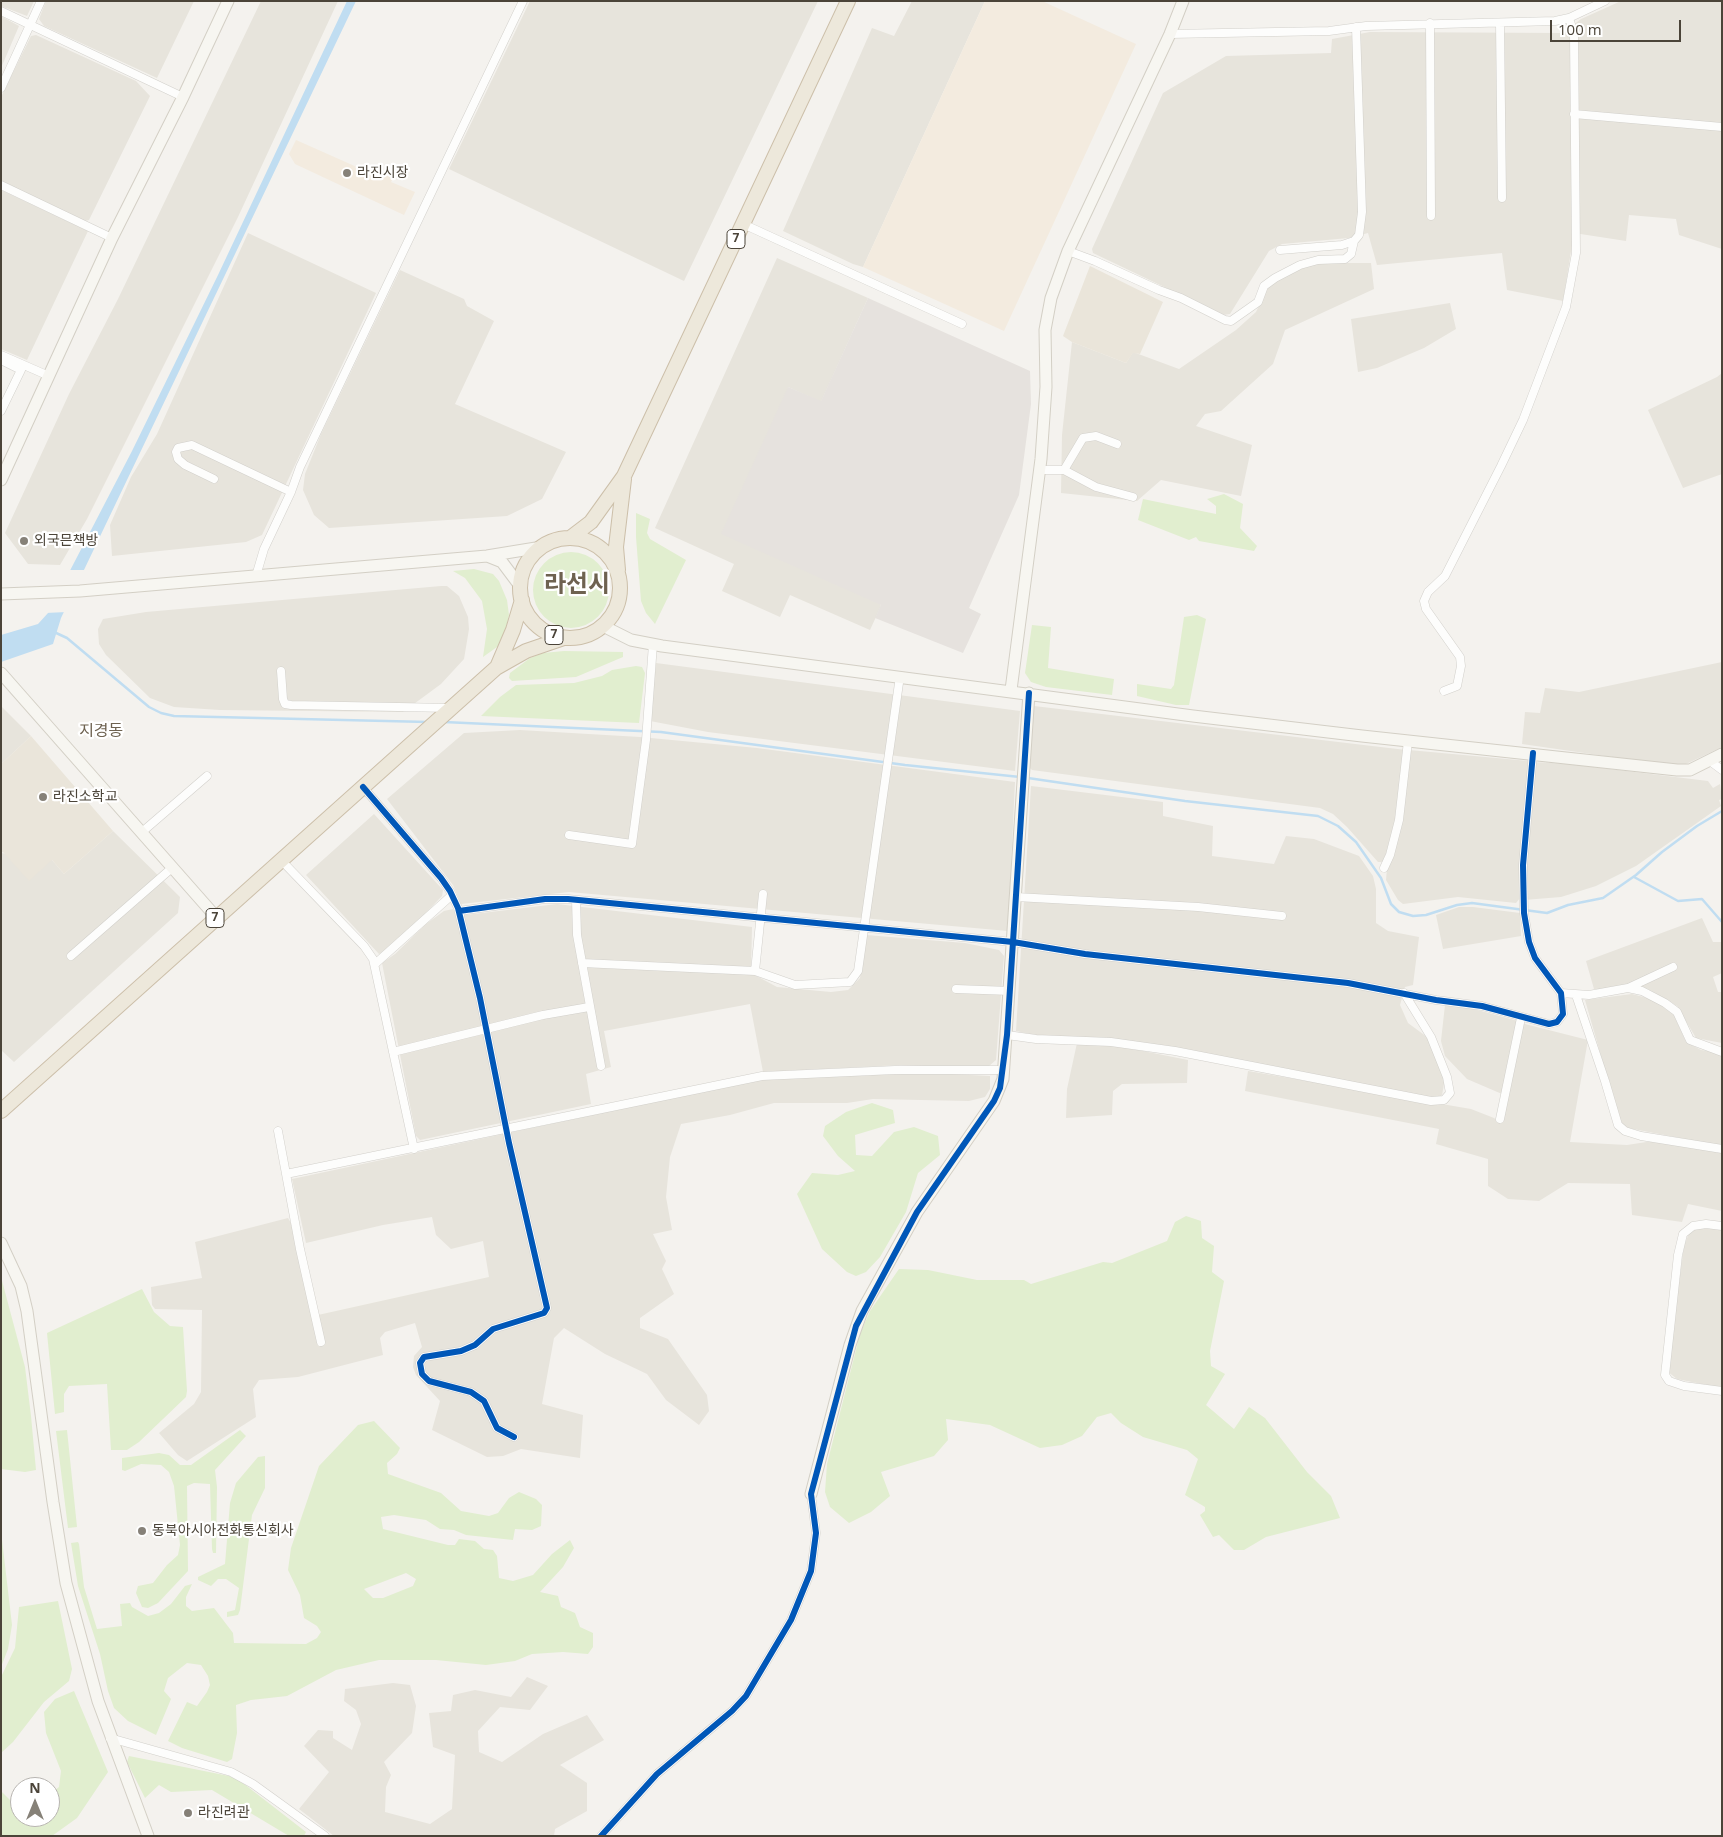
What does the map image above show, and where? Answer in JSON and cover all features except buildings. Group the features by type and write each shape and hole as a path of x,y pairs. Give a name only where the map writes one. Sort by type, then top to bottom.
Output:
{"highway":[{"name":"7","path":"570,538 591,522 624,476 848,1"},
{"name":"7","path":"1,1111 496,668 526,651 564,638 584,636 603,626 612,615 618,603 620,589 616,547 624,476"},
{"name":"7","path":"564,638 549,634 527,614 520,586 527,564 542,547 556,540 570,538 586,541 601,548 612,560 618,575"},
{"name":"7","path":"496,668 513,630 522,600"}],"street":[{"path":"1,88 41,1"},
{"path":"1,480 112,238 183,97 228,1"},
{"path":"256,576 264,549 291,492 300,467 523,1"},
{"path":"1011,690 1039,470 1046,386 1046,330 1051,298 1068,251 1170,34 1183,1"},
{"path":"1170,34 1329,31 1356,27 1569,18 1605,1"},
{"path":"1,11 183,97"},
{"path":"1444,691 1457,686 1461,666 1460,657 1426,609 1424,601 1428,592 1446,576 1502,466 1523,420 1566,307 1576,253 1574,34 1569,18"},
{"path":"1500,22 1502,198"},
{"path":"1430,23 1431,216"},
{"path":"1068,251 1182,298 1225,320 1231,321 1258,302 1264,286 1275,278 1300,265 1318,260 1345,260 1351,254 1354,241 1359,235 1362,212 1356,27"},
{"path":"1574,114 1722,126"},
{"path":"1,186 112,238"},
{"path":"743,224 962,324"},
{"path":"1280,250 1342,245 1354,241"},
{"path":"1,355 49,376"},
{"path":"1,360 21,370 1,411"},
{"path":"1064,470 1083,438 1096,436 1117,444"},
{"path":"214,478 185,465 178,459 176,452 178,448 192,445 291,492"},
{"path":"1039,470 1064,470 1096,487 1133,498"},
{"path":"1,594 80,591 487,556 542,547"},
{"path":"487,556 502,562 520,586"},
{"path":"603,626 632,640 653,644 1011,690 1202,717 1408,741 1677,770 1690,770 1722,754"},
{"path":"569,835 632,844 646,740 653,644"},
{"path":"281,671 285,704 449,711"},
{"path":"582,963 755,971 795,985 850,982 858,971 900,676"},
{"path":"3,679 142,832 216,917"},
{"path":"601,1836 657,1774 732,1712 746,1696 791,1620 811,1571 816,1533 811,1494 850,1345 862,1311 927,1196 994,1101 1003,1079 1008,1035 1029,693"},
{"path":"1384,868 1390,855 1399,820 1408,741"},
{"path":"459,910 545,899 576,900 1013,942 1085,954 1348,983 1482,1006 1549,1024 1558,1022 1563,1014 1561,994 1535,958 1529,942 1523,909 1523,865 1533,754"},
{"path":"1710,761 1722,770"},
{"path":"142,832 207,776"},
{"path":"363,787 452,895 459,910 547,1308 544,1313 493,1329 475,1345 461,1351 424,1357 420,1364 422,1374 429,1381 471,1392 484,1401 497,1428 514,1437"},
{"path":"281,860 364,946 375,964 414,1149"},
{"path":"71,956 173,867"},
{"path":"755,971 763,894"},
{"path":"375,964 452,895"},
{"path":"1016,897 1198,907 1282,916"},
{"path":"576,900 577,935 588,1007 601,1066"},
{"path":"1561,994 1576,995 1628,988 1673,967"},
{"path":"1628,988 1642,991 1665,1003 1677,1012 1690,1040 1722,1052"},
{"path":"956,989 1010,991"},
{"path":"1008,1035 1036,1039 1110,1042 1175,1051 1421,1099 1444,1100 1450,1093 1447,1077 1431,1037 1404,993"},
{"path":"1576,995 1586,1020 1618,1125 1625,1131 1641,1136 1722,1149"},
{"path":"393,1052 588,1007"},
{"path":"1500,1119 1521,1018"},
{"path":"286,1174 762,1076 895,1070 1004,1070"},
{"path":"278,1131 300,1249 321,1342"},
{"path":"1722,1226 1706,1224 1693,1226 1683,1234 1678,1255 1665,1374 1669,1381 1684,1386 1722,1391"},
{"path":"1,1243 21,1286 27,1312 61,1560 98,1701 110,1738 148,1836"},
{"path":"110,1738 231,1772 253,1784 325,1836"}],"shaded area":[{"path":"1,1 34,1 27,16 1,6"},
{"path":"46,1 194,1 157,78 44,26 39,19"},
{"path":"261,1 338,1 238,217 87,519 60,565 28,564 5,533 69,394 118,299"},
{"path":"530,1 818,1 684,281 449,169"},
{"path":"912,1 985,1 863,267 783,231 872,28 894,36"},
{"path":"985,1 1042,1 1136,44 1004,331 863,267"},
{"path":"1621,1 1722,1 1722,249 1679,235 1676,219 1629,215 1626,241 1574,233 1563,301 1507,290 1502,253 1377,265 1368,233 1349,238 1282,244 1269,251 1230,314 1223,315 1093,253 1092,249 1163,93 1226,56 1331,53 1332,39 1370,32 1563,33 1581,19"},
{"path":"1,16 19,26 1,68"},
{"path":"36,35 136,81 150,96 89,220 85,221 1,182 1,97 31,36"},
{"name":"라진시장","path":"296,140 359,168 361,164 393,178 391,182 415,192 404,215 295,164 289,154"},
{"path":"1,190 88,231 27,360 1,349"},
{"path":"248,233 376,293 262,535 246,542 112,556 110,525 131,477 157,434"},
{"path":"777,258 868,298 821,402 788,387 881,606 870,630 790,595 780,617 722,591 734,564 655,528"},
{"path":"1311,263 1371,263 1374,289 1285,330 1273,364 1221,411 1205,414 1196,426 1252,445 1241,496 1161,480 1137,501 1061,493 1062,435 1072,342 1126,363 1133,352 1179,369 1236,330 1256,312 1267,288 1287,274"},
{"path":"1090,266 1163,302 1140,354 1133,353 1126,363 1072,342 1063,336"},
{"path":"400,270 464,299 467,306 494,321 455,404 566,452 542,499 507,516 329,528 314,515 303,490 305,474 321,434"},
{"path":"868,298 1030,371 1031,404 1019,495 969,608 981,614 963,653 875,618 881,605 721,534 788,387 821,401"},
{"path":"1450,303 1456,329 1424,348 1377,368 1358,372 1351,319"},
{"path":"1722,373 1722,474 1683,488 1648,410"},
{"path":"447,586 459,596 468,617 469,629 464,659 441,684 403,712 220,710 174,707 150,698 106,655 99,644 98,629 103,619 146,612"},
{"path":"1722,662 1722,747 1686,764 1675,766 1522,744 1525,712 1540,713 1545,688 1579,692"},
{"path":"656,663 1020,711 1015,771 708,732 650,721"},
{"path":"1,706 31,736 1,764"},
{"path":"1034,706 1406,750 1394,839 1383,862 1378,862 1347,827 1333,814 1320,808 1032,770 1028,766"},
{"path":"520,730 640,737 757,748 1015,782 1008,931 569,892 461,904 453,885 387,799 464,733"},
{"name":"라진소학교","path":"31,736 113,831 64,874 52,860 29,881 3,852 1,853 1,764"},
{"path":"1409,750 1529,761 1523,813 1520,898 1516,903 1458,897 1403,904 1398,900 1386,880"},
{"path":"1534,762 1569,764 1708,781 1713,788 1720,784 1722,799 1719,800 1721,806 1636,866 1596,886 1561,897 1524,900 1524,875"},
{"path":"1031,786 1163,802 1163,816 1213,826 1212,856 1274,864 1286,836 1314,839 1359,856 1373,876 1376,889 1376,923 1388,931 1419,937 1413,985 1405,987 1400,1005 1408,1023 1427,1037 1445,1079 1442,1095 1438,1098 1428,1098 1110,1038 1040,1036 1016,1031"},
{"path":"374,814 443,890 442,896 416,923 388,950 379,954 306,875"},
{"path":"113,831 180,897 178,913 14,1062 1,1050 1,853 52,860 64,874"},
{"path":"557,904 752,927 751,973 777,987 831,992 848,990 860,978 866,935 965,943 999,950 1004,956 996,1060 989,1066 972,1068 901,1065 763,1072 750,1004 604,1031 611,1067 586,1074 591,1104 420,1140 416,1136 382,963 395,954 426,924 444,911 453,909 457,916"},
{"path":"1459,907 1520,913 1521,936 1443,949 1436,915"},
{"path":"1702,918 1713,942 1722,942 1722,973 1713,977 1718,992 1722,992 1722,1043 1696,1038 1677,1006 1648,989 1631,984 1605,990 1594,989 1586,961"},
{"path":"1632,994 1651,999 1673,1013 1686,1042 1701,1050 1716,1052 1722,1056 1722,1146 1628,1128 1620,1122 1585,1000"},
{"path":"1445,1005 1459,1005 1518,1021 1502,1094 1467,1079 1445,1056 1441,1041"},
{"path":"1521,1023 1588,1040 1570,1142 1627,1145 1653,1141 1722,1153 1722,1211 1688,1204 1682,1222 1632,1215 1630,1184 1568,1183 1539,1201 1508,1199 1488,1186 1488,1159 1436,1144 1439,1129 1245,1091 1248,1071 1471,1109 1494,1118 1501,1124"},
{"path":"1077,1043 1108,1044 1188,1060 1187,1083 1122,1084 1113,1091 1112,1115 1066,1118 1067,1089"},
{"path":"932,1073 990,1076 990,1089 985,1097 969,1101 873,1099 847,1103 774,1103 730,1115 681,1124 670,1157 666,1197 672,1230 653,1234 666,1261 662,1269 674,1294 640,1318 640,1328 668,1339 707,1395 709,1411 699,1425 666,1400 647,1374 605,1354 564,1328 554,1338 542,1404 583,1415 580,1458 521,1449 503,1456 487,1457 432,1430 440,1401 416,1375 413,1367 414,1356 422,1347 415,1323 385,1332 380,1338 383,1355 298,1377 259,1380 253,1389 256,1417 187,1461 178,1455 159,1433 194,1404 201,1392 202,1310 155,1309 152,1305 151,1287 202,1278 195,1242 288,1218 291,1223 319,1345 325,1344 318,1315 489,1277 483,1241 451,1249 436,1235 432,1217 383,1225 306,1243 292,1179 762,1079"},
{"path":"1707,1227 1722,1230 1722,1388 1677,1379 1667,1371 1684,1246 1689,1233 1694,1229"},
{"path":"527,1677 548,1686 530,1710 500,1707 478,1731 479,1752 502,1762 543,1734 587,1715 604,1740 560,1765 587,1783 587,1811 555,1829 554,1836 334,1836 299,1809 329,1772 304,1746 318,1730 333,1731 333,1738 352,1750 361,1724 356,1710 344,1701 345,1689 393,1683 410,1685 416,1706 412,1733 384,1762 391,1775 386,1787 385,1812 430,1824 452,1809 455,1755 433,1747 429,1713 451,1711 453,1695 475,1690 511,1697"}],"green space":[{"path":"1224,494 1243,504 1240,528 1257,546 1254,551 1199,541 1196,537 1189,540 1138,520 1143,499 1216,514 1216,506 1207,499"},
{"path":"636,513 650,519 647,533 650,539 686,560 655,624 646,613 641,601"},
{"path":"579,552 592,558 603,569 609,582 607,605 592,622 579,628 563,628 550,622 535,605 533,582 539,569 556,554"},
{"path":"474,569 493,574 499,581 507,600 509,615 504,637 497,647 483,657 487,629 482,601 465,578 453,571"},
{"path":"1197,615 1206,619 1189,705 1176,705 1137,696 1137,684 1171,689 1174,685 1184,617"},
{"path":"1032,625 1051,627 1048,668 1114,679 1112,695 1046,687 1031,682 1025,673"},
{"path":"564,651 623,652 623,657 576,677 512,681 509,678 510,673 530,658 543,653"},
{"path":"636,666 642,667 645,673 639,723 481,716 500,697 516,685 574,683 602,676 612,670"},
{"path":"872,1103 893,1110 895,1123 855,1135 856,1155 872,1156 894,1132 914,1127 938,1136 940,1155 918,1173 906,1212 880,1257 866,1272 856,1276 847,1272 822,1249 797,1194 812,1173 838,1175 855,1171 838,1156 823,1136 825,1126 846,1112"},
{"path":"1186,1216 1201,1221 1202,1238 1214,1246 1212,1272 1224,1281 1210,1351 1211,1366 1225,1374 1206,1405 1234,1429 1249,1407 1265,1418 1307,1472 1331,1496 1340,1518 1266,1537 1244,1550 1234,1550 1219,1535 1213,1537 1200,1515 1205,1511 1205,1507 1185,1495 1198,1459 1187,1450 1143,1437 1121,1423 1111,1413 1097,1417 1082,1436 1062,1445 1040,1448 990,1425 946,1419 948,1440 934,1456 881,1472 890,1496 871,1512 849,1523 830,1507 825,1492 827,1464 860,1334 870,1311 899,1269 928,1270 977,1280 1024,1280 1031,1284 1103,1262 1112,1263 1167,1241 1175,1222"},
{"path":"1,1277 25,1367 36,1470 25,1472 1,1469"},
{"path":"142,1289 154,1312 170,1326 183,1327 186,1397 139,1442 127,1450 111,1450 107,1384 69,1386 64,1394 64,1412 55,1414 47,1333"},
{"path":"374,1421 400,1448 397,1454 387,1463 388,1474 441,1493 461,1511 489,1516 498,1513 509,1498 519,1492 536,1499 542,1505 541,1526 532,1530 515,1529 513,1540 466,1535 454,1530 440,1529 426,1520 394,1515 381,1517 383,1529 448,1545 455,1545 459,1539 475,1541 484,1549 493,1550 497,1556 499,1578 513,1581 533,1575 552,1554 570,1540 574,1548 563,1567 540,1592 558,1596 561,1607 575,1613 580,1627 593,1633 593,1647 588,1654 563,1652 532,1654 515,1661 486,1665 436,1660 379,1660 336,1670 287,1696 251,1700 236,1705 237,1733 232,1759 227,1762 182,1748 168,1741 187,1702 197,1706 207,1692 210,1685 208,1676 201,1665 187,1663 168,1678 164,1691 171,1699 156,1735 128,1721 114,1708 108,1691 100,1654 78,1586 71,1543 78,1542 79,1544 84,1587 97,1629 122,1626 120,1604 130,1603 132,1607 148,1616 159,1613 171,1604 185,1586 192,1584 186,1597 186,1606 192,1611 214,1608 233,1633 234,1643 306,1644 317,1638 321,1632 317,1626 304,1618 300,1595 288,1570 291,1548 319,1466 358,1425","holes":["406,1573 416,1579 413,1586 383,1598 373,1598 364,1589"]},
{"path":"67,1430 77,1527 68,1528 56,1431"},
{"path":"240,1430 246,1436 215,1470 217,1487 216,1553 213,1553 212,1549 210,1484 194,1483 187,1486 188,1571 158,1603 148,1608 142,1607 136,1593 138,1586 153,1583 167,1565 178,1555 180,1545 174,1486 169,1472 161,1465 141,1464 125,1471 122,1470 122,1458 159,1453 169,1455 180,1465 191,1465"},
{"path":"265,1456 265,1488 252,1515 240,1610 238,1615 227,1617 227,1612 235,1610 239,1588 226,1579 218,1579 211,1586 198,1580 198,1577 225,1564 230,1503 236,1483 258,1457"},
{"path":"1,1531 12,1625 8,1649 1,1667"},
{"path":"58,1601 72,1669 69,1681 44,1702 13,1742 1,1753 1,1677 15,1648 19,1607"},
{"path":"74,1691 108,1772 77,1818 52,1836 1,1836 1,1791 10,1800 10,1827 60,1827 61,1771 46,1733 44,1712 55,1699"},
{"path":"129,1756 229,1776 239,1780 306,1832 304,1836 289,1836 212,1790 171,1792 159,1785 145,1798 127,1762"}],"water":[{"path":"347,1 356,1 61,618 53,644 1,662 1,635 38,624 48,613 132,451 218,275"}],"pier":[{"path":"67,570 89,570 67,612 45,613"}],"waterway":[{"path":"54,632 67,638 149,707 161,713 174,716 428,722"},
{"path":"444,722 661,732 905,765 1020,777"},
{"path":"1028,778 1185,801 1318,816 1338,826 1356,842 1381,878 1391,904 1399,912 1413,916 1426,915 1457,905 1472,903 1547,913 1568,905 1603,898 1636,875 1662,852 1697,826 1722,811"},
{"path":"1634,877 1678,901 1702,899 1722,922"}],"cycle path":[{"path":"601,1836 657,1774 732,1711 746,1696 791,1620 811,1571 816,1533 811,1494 856,1326 917,1212 994,1101 1000,1088 1007,1035 1029,693"},
{"path":"459,911 545,899 568,899 1013,942 1085,954 1348,983 1436,1000 1482,1006 1549,1024 1557,1022 1563,1014 1561,993 1535,958 1529,942 1524,913 1523,865 1533,753"},
{"path":"363,787 441,878 458,908 480,998 509,1143 547,1308 544,1313 493,1329 475,1345 461,1351 424,1357 420,1363 422,1374 429,1381 471,1392 484,1401 497,1428 514,1437"}],"place":[{"name":"라진시장","path":"347,173"},
{"name":"외국믄책방","path":"24,541"},
{"name":"라진소학교","path":"43,797"},
{"name":"동북아시아전화통신회사","path":"142,1531"},
{"name":"라진려관","path":"188,1813"}],"district":[{"name":"라선시","path":"577,585"},
{"name":"지경동","path":"101,731"}]}
